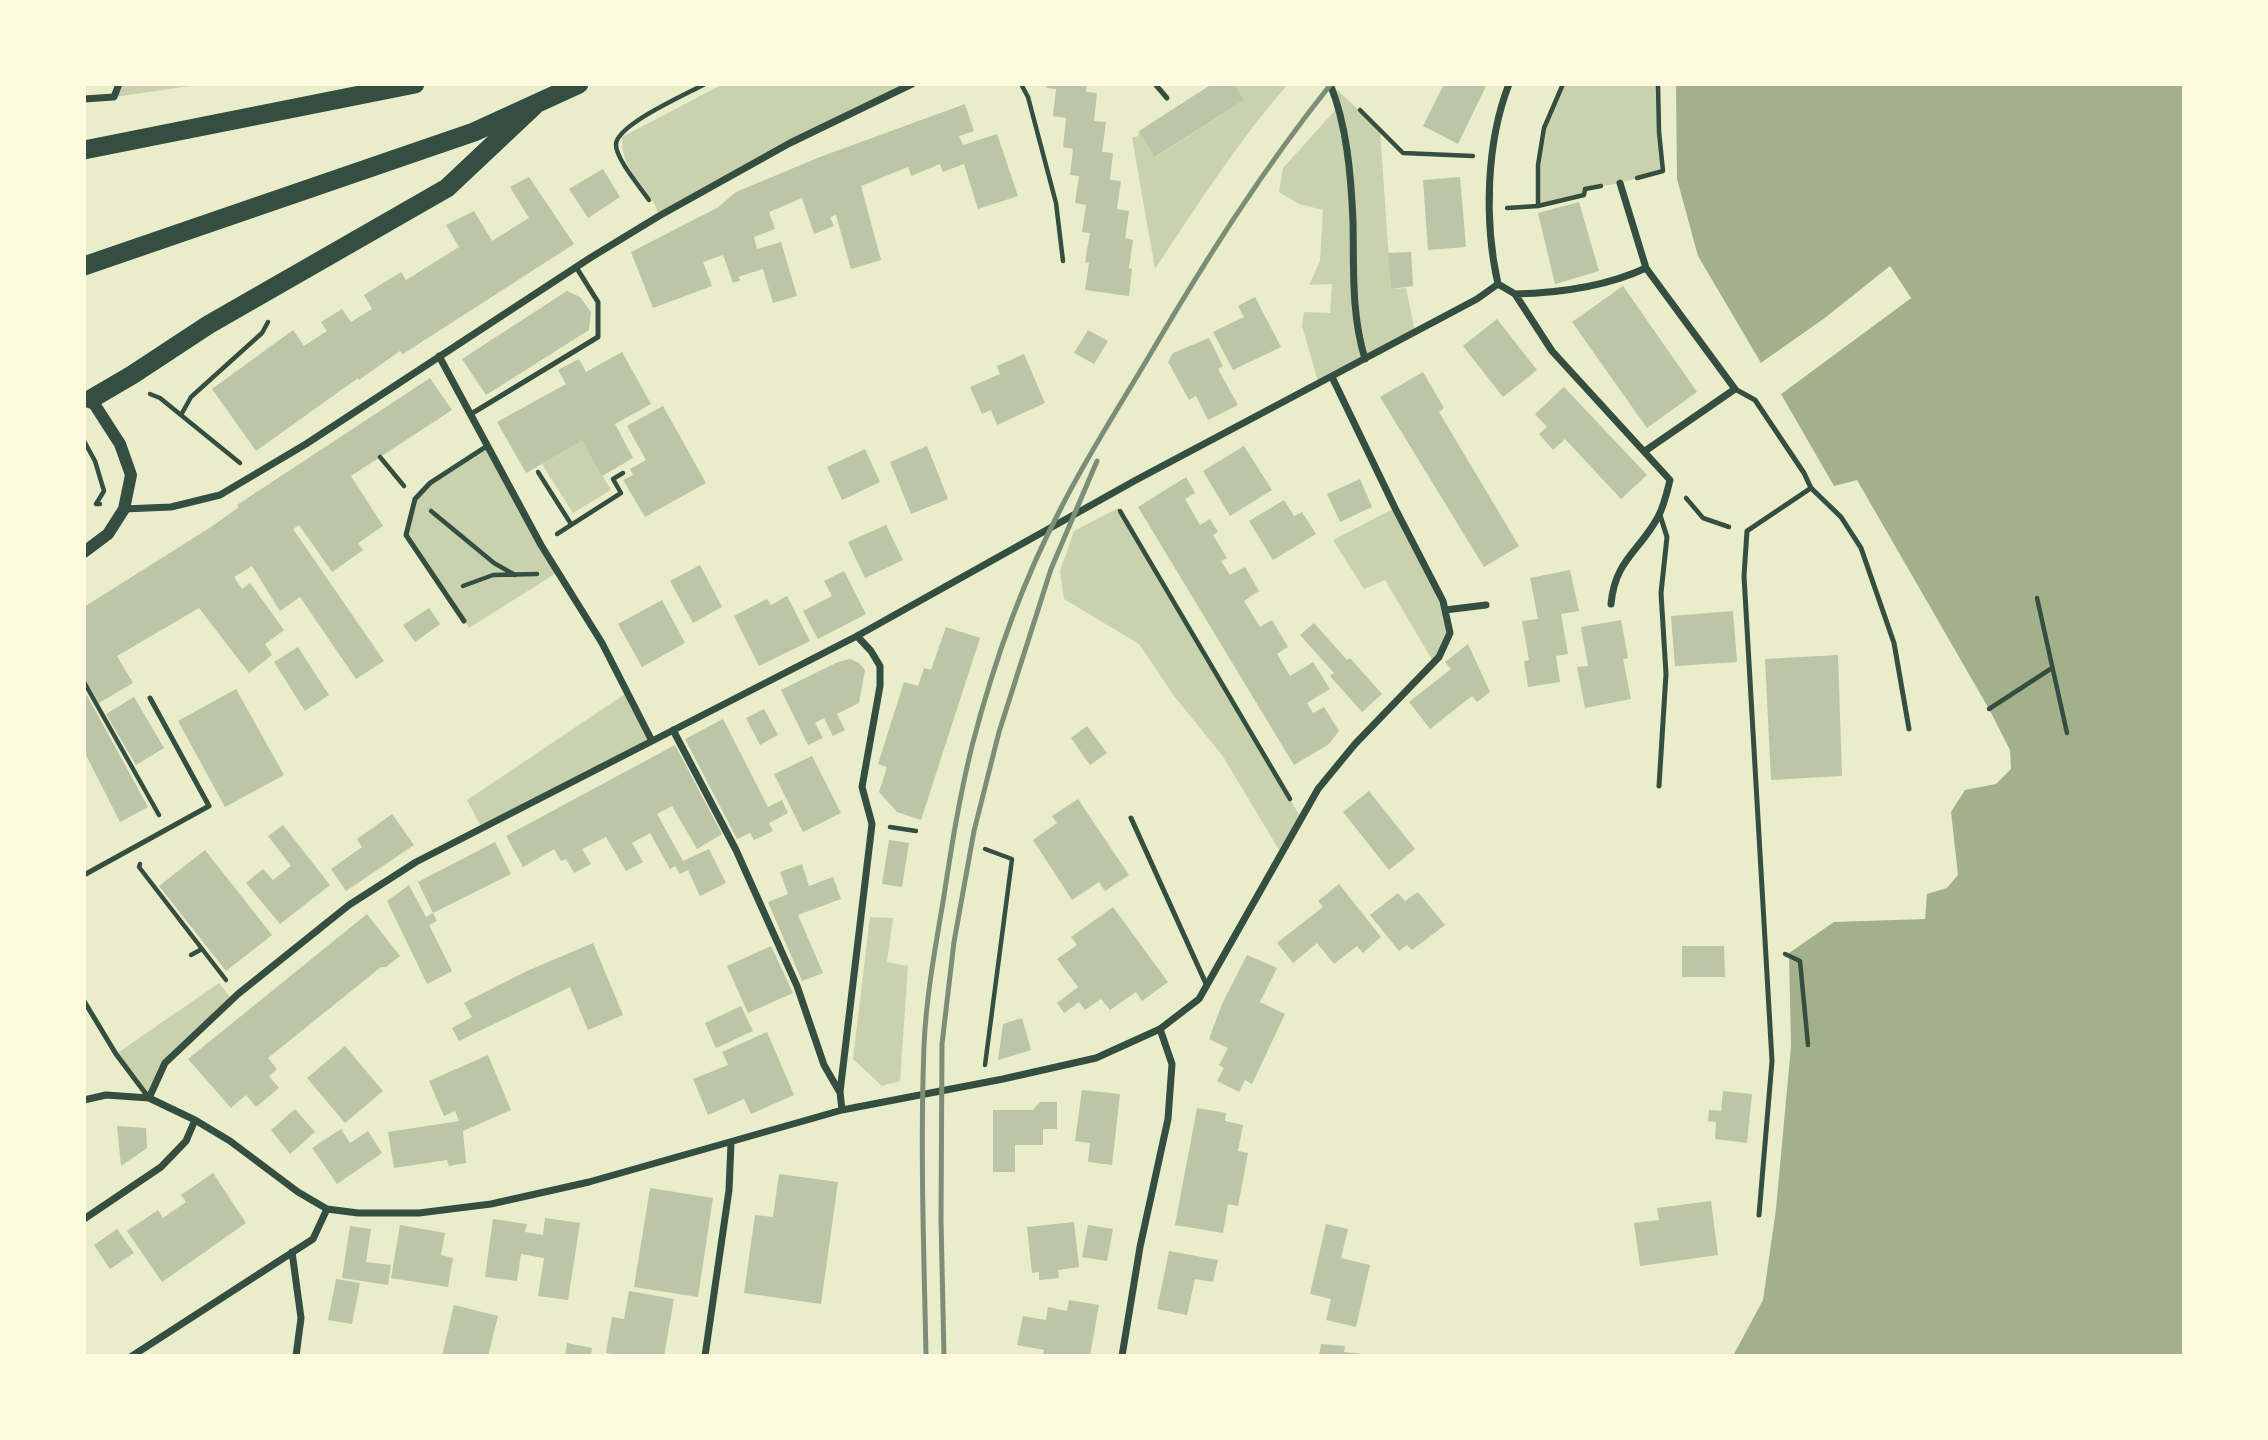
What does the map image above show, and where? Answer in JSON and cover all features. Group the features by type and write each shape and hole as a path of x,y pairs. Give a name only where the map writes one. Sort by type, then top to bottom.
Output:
{"highway":[{"path":"84,150 415,84"},
{"path":"84,266 448,141 534,106 579,84"},
{"path":"91,399 208,325 447,188 534,106"}],"street":[{"path":"84,99 114,97 119,84"},
{"path":"124,509 171,507 220,495 306,444 576,267 659,216 790,143 912,84"},
{"path":"1330,84 1339,106 1346,149 1353,219 1353,287 1357,331 1365,359"},
{"path":"1509,84 1503,100 1492,157 1490,248 1498,284 1515,295 1552,351 1670,480 1660,515 1647,535 1623,562 1613,586 1611,604"},
{"path":"1620,183 1646,268 1735,389 1645,451"},
{"path":"1515,295 1558,293 1646,268"},
{"path":"149,1098 165,1063 238,994 349,905 416,862 651,739 857,636 1136,480 1477,299 1498,284"},
{"path":"439,356 541,545 602,643 651,739"},
{"path":"84,1100 106,1095 149,1098 195,1120 230,1141 298,1192 327,1209 358,1213 419,1213 491,1205 589,1182 842,1110 1096,1058 1160,1030 1199,999 1318,789 1355,744 1439,657 1450,633 1443,601 1332,377"},
{"path":"84,552 108,534 124,509 131,475 120,444 91,399"},
{"path":"1445,610 1486,605"},
{"path":"842,1110 840,1092 872,824 862,787 880,686 880,666 857,636"},
{"path":"673,730 736,850 797,986 824,1065 840,1092"},
{"path":"1122,1356 1140,1247 1168,1119 1172,1064 1160,1030"},
{"path":"84,1219 161,1167 186,1141 195,1120"},
{"path":"705,1356 729,1190 731,1143"},
{"path":"132,1356 313,1239 327,1209"},
{"path":"292,1252 301,1318 296,1356"}],"lane":[{"path":"1155,84 1167,98"},
{"path":"471,414 598,337 598,302 576,267"},
{"path":"1735,389 1755,400 1804,473 1811,488 1841,517 1861,548 1894,643 1909,729"},
{"path":"464,621 406,535 415,499 430,483 488,446"},
{"path":"1759,1215 1772,1061 1747,652 1744,576 1747,531 1811,488"},
{"path":"1659,786 1666,674 1661,593 1667,537 1660,515"},
{"path":"84,874 209,806 150,698"},
{"path":"1131,818 1207,986"},
{"path":"84,1001 116,1054 149,1098"}],"path":[{"path":"659,216 627,168 616,145 620,135 630,125 705,84"},
{"path":"1021,84 1028,97 1056,203 1063,261"},
{"path":"1538,206 1538,165 1544,128 1563,84"},
{"path":"1658,84 1661,146"},
{"path":"1352,103 1404,153 1492,157"},
{"path":"1491,209 1538,206 1584,195 1585,189"},
{"path":"181,415 191,397 262,332 269,321"},
{"path":"120,382 160,398 253,475"},
{"path":"84,441 104,491 96,504 124,509"},
{"path":"380,457 415,499 494,563 516,575"},
{"path":"538,472 571,524"},
{"path":"541,545 621,493 613,478 623,473"},
{"path":"1670,480 1703,518 1747,531"},
{"path":"1123,516 1301,818"},
{"path":"445,594 493,575 558,572"},
{"path":"2037,598 2067,733"},
{"path":"1989,709 2052,668"},
{"path":"84,682 167,829"},
{"path":"148,839 139,867 238,994"},
{"path":"982,1083 1012,859 985,849"},
{"path":"1766,944 1800,961 1808,1045"},
{"path":"191,956 202,949"}],"shaded area":[{"path":"119,84 204,84 114,97"},
{"path":"723,84 912,84 790,143 659,216 650,196 626,161 622,137"},
{"path":"1234,84 1288,84 1235,151 1155,269 1132,138 1138,136 1139,131 1156,157 1244,100"},
{"path":"1331,84 1380,130 1391,289 1406,288 1415,332 1319,385 1302,326 1304,312 1330,313 1332,284 1309,285 1320,261 1323,210 1299,204 1279,192 1283,168 1339,106"},
{"path":"1563,84 1659,84 1663,171 1586,189 1584,195 1538,206 1538,165 1544,128"},
{"path":"1676,84 2184,84 2184,1356 1733,1356 1763,1300 1776,1209 1791,1046 1789,953 1834,922 1925,919 1927,894 1947,888 1958,875 1951,812 1965,790 1996,784 2011,769 2010,750 1989,709 1857,480 1834,486 1781,394 1911,298 1890,267 1825,318 1761,363 1698,256 1677,179"},
{"path":"582,441 611,490 573,513 542,464"},
{"path":"487,446 558,572 469,628 406,535 415,499 430,483"},
{"path":"1118,508 1301,818 1281,853 1222,755 1174,696 1139,644 1064,599 1060,571 1074,531"},
{"path":"1395,508 1443,601 1450,633 1434,663 1385,580 1364,589 1333,540"},
{"path":"628,692 651,739 481,827 467,800"},
{"path":"870,917 893,918 887,962 908,966 900,1081 882,1086 853,1059"},
{"path":"219,983 232,999 165,1063 149,1098 116,1054"}],"pier":[{"path":"1890,266 1911,298 1781,394 1779,391 1907,297 1890,272 1763,366 1761,363 1825,318"}],"building":[{"path":"1046,84 1087,84 1086,92 1097,93 1094,121 1106,122 1102,152 1113,153 1110,180 1121,181 1117,209 1129,211 1125,238 1133,240 1129,296 1085,290 1089,263 1085,262 1090,233 1082,232 1086,205 1075,203 1079,176 1070,175 1073,149 1063,147 1066,118 1053,116 1056,89 1046,88"},
{"path":"1212,84 1234,84 1244,100 1155,157 1139,131"},
{"path":"1444,84 1487,84 1458,144 1423,126"},
{"path":"965,104 974,131 959,136 963,145 997,134 1018,196 978,209 964,164 943,172 940,164 911,176 908,167 861,186 881,260 851,269 836,215 830,217 834,226 814,234 802,198 769,212 775,229 754,237 757,249 781,242 797,296 773,303 763,269 738,277 741,280 733,283 723,255 703,262 712,286 653,308 631,252 717,208 736,192 820,157"},
{"path":"603,169 620,197 588,218 569,189"},
{"path":"529,177 574,244 403,354 400,351 359,380 358,378 256,451 212,389 293,330 304,346 327,331 321,322 342,309 351,322 372,309 364,295 401,272 406,280 459,247 446,225 474,211 492,241 529,218 510,187"},
{"path":"1460,177 1466,247 1428,250 1423,180"},
{"path":"1579,202 1599,271 1555,284 1538,213"},
{"path":"1411,252 1413,286 1391,289 1388,253"},
{"path":"1623,286 1697,392 1647,428 1572,322"},
{"path":"567,291 580,297 591,312 589,330 486,395 462,359"},
{"path":"1255,297 1281,347 1233,370 1213,332 1244,317 1238,306"},
{"path":"1497,319 1537,370 1503,397 1463,346"},
{"path":"1088,330 1108,341 1094,364 1074,353"},
{"path":"1209,338 1223,366 1218,369 1238,405 1208,420 1196,396 1189,400 1168,362 1173,353"},
{"path":"622,352 651,404 615,424 633,458 602,476 582,441 526,473 497,422 566,384 558,370 579,359 586,372"},
{"path":"1024,354 1045,403 997,425 991,410 982,414 970,387 1000,374 997,366"},
{"path":"1423,372 1444,408 1439,412 1519,546 1484,567 1380,397"},
{"path":"430,378 452,410 351,476 383,526 358,543 363,550 332,572 299,525 293,529 384,661 356,679 300,597 280,611 252,566 234,577 242,589 250,583 284,630 265,644 272,655 249,673 199,608 117,656 133,683 99,703 84,678 84,607 211,527 239,507 237,505"},
{"path":"1564,387 1647,475 1621,499 1565,439 1553,450 1539,434 1547,427 1535,414"},
{"path":"663,406 706,483 645,517 623,480 633,475 630,469 646,460 627,426"},
{"path":"927,446 948,499 911,514 890,462"},
{"path":"1244,446 1272,490 1230,516 1203,471"},
{"path":"865,449 880,482 842,500 827,467"},
{"path":"1186,477 1195,493 1185,499 1200,525 1210,519 1218,532 1213,535 1227,558 1221,561 1230,575 1245,567 1259,591 1244,601 1260,627 1272,620 1288,647 1277,654 1290,676 1313,662 1330,689 1307,703 1313,713 1324,707 1339,731 1329,744 1294,765 1138,507"},
{"path":"1360,479 1372,507 1340,522 1327,494"},
{"path":"1284,500 1294,516 1302,512 1316,534 1273,560 1249,521"},
{"path":"886,525 903,560 865,578 848,542"},
{"path":"700,565 722,607 693,623 670,581"},
{"path":"1570,570 1579,611 1561,614 1568,654 1556,656 1560,682 1528,687 1524,661 1529,660 1522,621 1538,619 1530,578"},
{"path":"844,571 866,614 818,639 803,611 832,596 824,581"},
{"path":"787,596 810,641 759,666 734,616 767,599 771,605"},
{"path":"662,600 685,643 642,667 618,624"},
{"path":"429,608 440,624 415,642 403,625"},
{"path":"1733,611 1737,662 1675,666 1671,616"},
{"path":"1621,620 1628,658 1623,659 1631,699 1585,708 1577,667 1588,666 1581,627"},
{"path":"1314,623 1382,694 1362,712 1330,676 1334,673 1300,635"},
{"path":"946,627 980,638 921,820 897,812 879,792 887,767 878,764 904,682 918,686 924,668 931,670"},
{"path":"1468,644 1490,692 1477,702 1472,696 1430,729 1409,702 1451,669 1445,662"},
{"path":"298,647 329,695 305,711 274,662"},
{"path":"1838,655 1842,776 1771,780 1765,659"},
{"path":"850,659 865,670 859,703 837,714 845,730 833,736 824,718 815,723 823,738 808,745 781,690 838,662"},
{"path":"236,689 284,775 225,807 178,721"},
{"path":"84,690 148,807 120,822 84,751"},
{"path":"134,697 164,748 136,765 106,714"},
{"path":"764,709 778,735 760,745 746,718"},
{"path":"723,719 768,807 782,800 788,813 769,823 773,831 754,840 750,833 737,839 685,739"},
{"path":"1087,726 1107,753 1090,765 1071,738"},
{"path":"675,745 722,834 697,849 672,806 657,814 683,861 709,849 726,883 700,896 688,870 680,874 675,866 670,869 650,833 632,843 643,862 626,871 606,837 582,849 591,864 574,873 566,859 561,861 554,849 523,867 506,836"},
{"path":"812,756 841,813 803,832 774,774"},
{"path":"1369,791 1415,849 1389,870 1343,812"},
{"path":"1078,799 1129,875 1105,891 1099,882 1072,900 1033,840 1057,823 1052,816"},
{"path":"392,814 414,845 346,891 331,869 362,847 357,839"},
{"path":"283,825 330,885 280,924 246,883 263,869 273,880 291,866 268,836"},
{"path":"889,840 909,843 902,887 882,884"},
{"path":"495,842 511,874 433,913 418,882"},
{"path":"205,850 272,935 226,971 159,886"},
{"path":"802,864 809,886 833,877 841,899 798,915 823,973 802,981 768,902 788,894 780,872"},
{"path":"1339,884 1381,937 1363,953 1357,946 1334,964 1317,943 1293,963 1277,943 1323,907 1318,901"},
{"path":"409,885 426,917 433,913 437,921 429,925 452,971 427,984 387,901"},
{"path":"1418,892 1445,925 1412,950 1407,945 1399,951 1370,915 1398,893 1405,901"},
{"path":"1113,907 1168,982 1142,1001 1136,992 1110,1010 1101,999 1085,1010 1079,1002 1064,1013 1057,1003 1078,987 1057,959 1077,945 1071,937"},
{"path":"367,914 400,956 386,967 381,967 268,1058 277,1069 269,1076 279,1088 256,1107 246,1095 231,1108 188,1059"},
{"path":"593,943 623,1015 588,1030 570,987 459,1041 452,1028 472,1017 464,1003 527,971"},
{"path":"771,946 793,993 748,1013 727,966"},
{"path":"1682,946 1724,946 1725,977 1682,977"},
{"path":"1247,955 1277,968 1260,1002 1285,1014 1252,1084 1245,1080 1239,1092 1217,1081 1224,1068 1219,1065 1228,1048 1209,1039 1222,1004"},
{"path":"741,1006 753,1031 716,1048 705,1023"},
{"path":"1022,1018 1031,1050 998,1060 1003,1024"},
{"path":"767,1032 794,1095 751,1114 744,1099 708,1115 693,1079 728,1065 722,1052"},
{"path":"345,1046 383,1091 345,1123 307,1078"},
{"path":"488,1055 511,1110 463,1131 466,1163 449,1166 447,1160 394,1168 388,1132 459,1121 455,1111 444,1116 429,1081"},
{"path":"1082,1090 1120,1094 1112,1165 1088,1162 1090,1143 1075,1141"},
{"path":"1723,1091 1752,1094 1747,1143 1715,1139 1716,1122 1708,1121 1709,1110 1721,1111"},
{"path":"1040,1102 1057,1102 1057,1129 1043,1129 1043,1145 1015,1145 1015,1172 993,1172 993,1110 1033,1110"},
{"path":"1197,1108 1226,1113 1225,1121 1243,1125 1238,1151 1248,1153 1238,1206 1228,1204 1223,1233 1175,1225"},
{"path":"295,1109 315,1132 290,1154 271,1130"},
{"path":"117,1126 146,1128 147,1148 121,1166"},
{"path":"341,1129 350,1143 368,1131 382,1153 337,1184 312,1148"},
{"path":"213,1173 246,1223 162,1282 127,1231 158,1210 163,1218 186,1202 181,1195"},
{"path":"779,1174 838,1182 821,1304 744,1293 755,1215 773,1217"},
{"path":"650,1188 713,1198 698,1297 634,1287"},
{"path":"1711,1201 1718,1255 1640,1266 1634,1223 1659,1220 1657,1208"},
{"path":"545,1218 580,1223 568,1300 538,1296 544,1258 521,1254 517,1281 485,1277 493,1219 527,1224 525,1232 543,1235"},
{"path":"1074,1222 1079,1267 1058,1270 1059,1278 1039,1280 1039,1272 1032,1273 1027,1227"},
{"path":"1326,1224 1348,1229 1341,1258 1370,1265 1356,1327 1326,1320 1331,1299 1310,1294"},
{"path":"400,1225 445,1233 441,1255 453,1258 448,1287 391,1278"},
{"path":"1088,1225 1113,1229 1107,1261 1082,1257"},
{"path":"350,1226 371,1229 366,1262 391,1265 388,1285 342,1278"},
{"path":"117,1229 134,1253 110,1269 94,1245"},
{"path":"1169,1251 1218,1260 1213,1282 1195,1279 1187,1315 1157,1309"},
{"path":"336,1279 360,1283 352,1324 328,1320"},
{"path":"629,1291 674,1299 664,1356 606,1353 612,1317 624,1319"},
{"path":"1069,1300 1099,1305 1090,1356 1043,1356 1044,1350 1017,1345 1023,1316 1046,1320 1048,1307 1067,1311"},
{"path":"454,1305 498,1316 488,1356 442,1356"},
{"path":"567,1343 592,1348 591,1356 565,1356"},
{"path":"1321,1344 1345,1346 1344,1352 1363,1356 1319,1356"}],"railway":[{"path":"926,1356 922,1123 927,1010 959,804 989,685 1034,565 1082,468 1214,249 1282,149 1331,84"},
{"path":"944,1356 941,1220 942,1044 954,942 974,831 999,732 1051,569 1097,461"}]}
